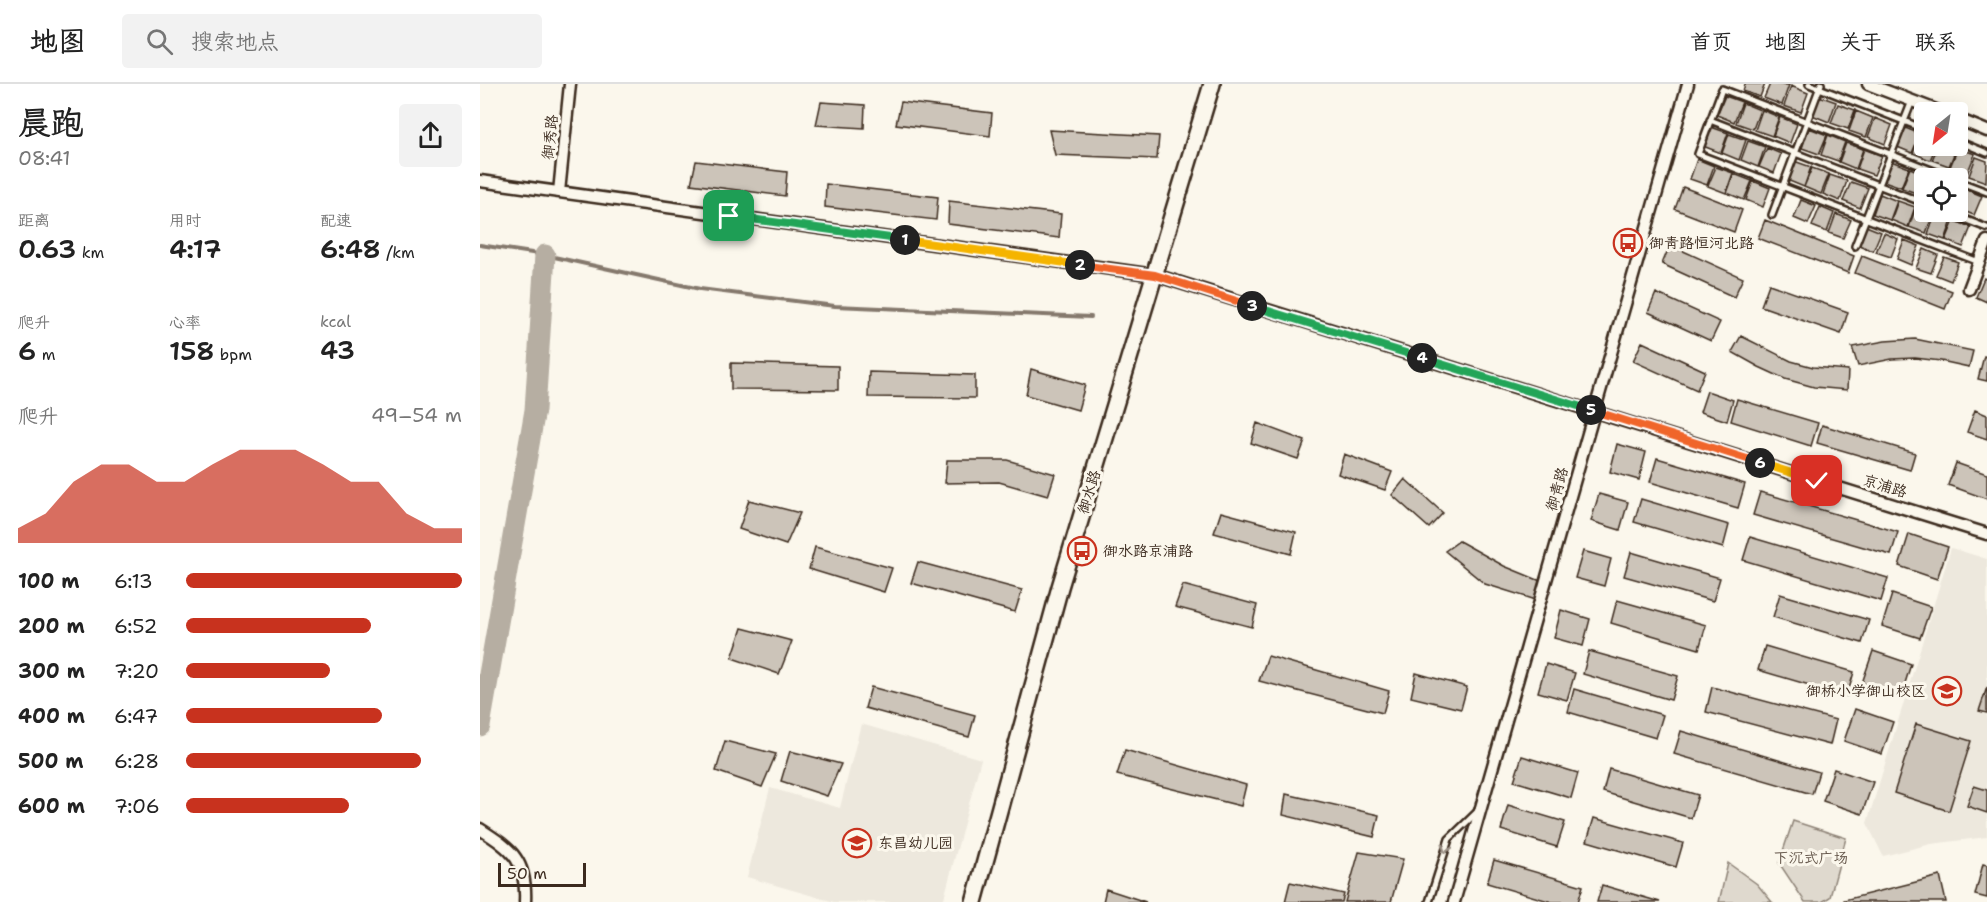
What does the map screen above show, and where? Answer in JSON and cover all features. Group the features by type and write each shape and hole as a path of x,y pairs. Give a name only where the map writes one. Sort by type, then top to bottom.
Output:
{"street":[{"name":"御秀路","path":"559,192 570,84"},
{"name":"御水路","path":"974,902 1060,587 1212,84"},
{"name":"御青路","path":"1454,902 1688,84"},
{"path":"1868,84 1912,101"},
{"path":"1968,123 1987,131"},
{"name":"京浦路","path":"480,181 1155,275 1987,534"},
{"path":"1969,289 1981,266 1987,241"},
{"path":"480,829 499,842 518,860 524,873 525,902"}],"lane":[{"path":"1809,84 1820,86 1914,125"},
{"path":"1772,215 1820,86"},
{"path":"1925,168 1722,89 1698,154 1981,266"},
{"path":"1855,246 1912,101"},
{"path":"1710,120 1914,199"},
{"path":"1968,145 1987,153"},
{"path":"1968,185 1987,192"},
{"path":"1968,221 1987,228"},
{"path":"1429,902 1449,839 1481,807"}],"shaded area":[{"name":"御桥小学御山校区","path":"1951,548 1987,559 1987,837 1931,844 1883,856 1867,823"},
{"name":"东昌幼儿园","path":"861,724 981,759 943,902 834,902 747,877 770,788 840,808"}],"green space":[{"name":"下沉式广场","path":"1793,821 1846,838 1830,897 1822,902 1805,902 1779,863"},
{"path":"1728,863 1757,884 1772,902 1719,902"}],"building":[{"path":"1745,84 1765,84 1760,97 1743,91"},
{"path":"1770,84 1789,85 1782,105 1764,98"},
{"path":"1791,86 1808,93 1801,112 1784,106"},
{"path":"1725,96 1742,102 1734,122 1717,115"},
{"path":"1819,96 1836,102 1829,122 1812,115"},
{"path":"821,102 865,105 864,128 816,125"},
{"path":"901,102 992,113 990,136 896,124"},
{"path":"1743,103 1760,110 1753,129 1736,123"},
{"path":"1838,104 1855,110 1848,129 1831,123"},
{"path":"1762,110 1779,117 1772,136 1755,130"},
{"path":"1856,111 1873,118 1866,137 1849,131"},
{"path":"1780,117 1797,124 1790,143 1773,136"},
{"path":"1875,118 1892,125 1885,144 1868,137"},
{"path":"1711,127 1728,133 1721,153 1703,146"},
{"path":"1903,127 1914,132 1912,153 1895,146"},
{"path":"1809,128 1827,135 1819,154 1802,148"},
{"path":"1049,130 1159,136 1157,159 1055,155"},
{"path":"1729,134 1746,140 1739,160 1722,153"},
{"path":"1828,135 1845,142 1838,161 1821,155"},
{"path":"1748,141 1765,147 1758,167 1741,160"},
{"path":"1846,143 1863,149 1856,169 1839,162"},
{"path":"1767,148 1781,154 1774,173 1759,167"},
{"path":"1864,149 1882,156 1874,175 1857,169"},
{"path":"1968,152 1975,154 1968,172 1968,168 1950,167 1955,156 1968,156"},
{"path":"1920,156 1932,156 1930,160"},
{"path":"1934,156 1953,156 1949,166 1932,160"},
{"path":"1976,157 1987,161 1986,182 1969,176"},
{"path":"1697,159 1714,166 1707,185 1690,179"},
{"path":"696,161 787,172 785,196 691,184"},
{"path":"1794,161 1811,167 1804,187 1787,180"},
{"path":"1891,161 1909,168 1901,187 1884,181"},
{"path":"1716,167 1733,173 1726,193 1708,186"},
{"path":"1812,168 1829,174 1821,194 1804,187"},
{"path":"1910,168 1914,170 1914,192 1902,188"},
{"path":"1734,174 1752,181 1744,200 1727,193"},
{"path":"1830,175 1847,181 1840,201 1823,194"},
{"path":"1753,181 1770,188 1763,207 1746,200"},
{"path":"1851,182 1868,188 1860,208 1843,201"},
{"path":"826,184 938,197 936,220 825,207"},
{"path":"1683,187 1742,210 1734,232 1675,209"},
{"path":"1968,190 1982,196 1974,215 1968,213"},
{"path":"1880,194 1897,201 1890,220 1873,214"},
{"path":"1801,200 1816,206 1808,224 1794,218"},
{"path":"949,201 1061,214 1059,238 948,224"},
{"path":"1898,201 1914,207 1908,227 1891,220"},
{"path":"1820,207 1834,213 1827,232 1812,226"},
{"path":"1914,213 1914,222 1930,222 1926,233 1909,227"},
{"path":"1836,214 1851,220 1843,238 1829,233"},
{"path":"1765,220 1854,256 1848,273 1758,238"},
{"path":"1932,222 1952,222 1945,240 1928,234"},
{"path":"1954,222 1971,227 1963,247 1946,240"},
{"path":"1866,226 1881,232 1873,251 1859,245"},
{"path":"1884,233 1898,239 1891,257 1876,252"},
{"path":"1904,240 1919,246 1911,265 1897,259"},
{"path":"1670,245 1743,278 1734,297 1662,264"},
{"path":"1924,249 1938,255 1931,273 1916,268"},
{"path":"1862,256 1952,291 1945,309 1855,273"},
{"path":"1944,257 1958,262 1951,281 1936,275"},
{"path":"1984,278 1987,280 1987,302 1976,297"},
{"path":"1769,284 1848,312 1841,334 1761,306"},
{"path":"1656,293 1720,322 1711,341 1648,312"},
{"path":"1741,336 1791,361 1813,367 1848,370 1847,390 1814,387 1785,379 1759,367 1732,352"},
{"path":"1915,339 1973,351 1969,367 1915,358 1892,359 1858,366 1852,347 1885,341"},
{"path":"1642,342 1705,371 1697,390 1633,361"},
{"path":"1984,356 1987,357 1987,381 1978,379"},
{"path":"731,363 838,366 838,390 731,389"},
{"path":"1031,369 1085,385 1078,410 1026,395"},
{"path":"869,372 975,375 975,398 868,397"},
{"path":"1707,391 1733,400 1727,421 1700,412"},
{"path":"1737,399 1818,423 1811,446 1731,421"},
{"path":"1975,410 1987,415 1987,439 1967,432"},
{"path":"1257,423 1305,441 1298,459 1251,443"},
{"path":"1822,425 1915,453 1910,470 1817,443"},
{"path":"1617,444 1646,452 1639,480 1610,472"},
{"path":"1344,454 1392,472 1385,490 1338,474"},
{"path":"1657,458 1745,484 1738,508 1650,482"},
{"path":"947,460 1007,460 1055,474 1048,496 999,482 945,483"},
{"path":"1956,463 1987,474 1987,499 1948,485"},
{"path":"1405,479 1443,513 1429,528 1392,495"},
{"path":"1760,492 1898,532 1891,555 1753,515"},
{"path":"1599,494 1628,502 1620,530 1591,521"},
{"path":"1641,499 1729,525 1723,548 1634,522"},
{"path":"749,500 800,513 786,545 739,529"},
{"path":"1221,512 1296,532 1291,554 1214,533"},
{"path":"1909,534 1948,547 1937,579 1899,566"},
{"path":"1750,537 1888,578 1881,601 1743,560"},
{"path":"1459,541 1504,566 1543,582 1536,600 1485,584 1445,551"},
{"path":"815,547 892,568 884,592 809,569"},
{"path":"1583,551 1611,559 1604,586 1575,578"},
{"path":"1631,552 1720,578 1713,601 1624,576"},
{"path":"918,562 1022,590 1015,612 911,583"},
{"path":"1183,585 1257,605 1252,627 1175,607"},
{"path":"1780,594 1869,620 1862,643 1773,617"},
{"path":"1892,594 1931,607 1920,638 1882,626"},
{"path":"1617,600 1706,625 1699,649 1611,623"},
{"path":"1561,610 1590,619 1583,646 1554,638"},
{"path":"742,628 792,641 779,674 732,658"},
{"path":"1765,646 1854,672 1847,696 1758,670"},
{"path":"1589,651 1678,676 1671,700 1583,674"},
{"path":"1873,651 1911,664 1901,696 1862,683"},
{"path":"1268,656 1389,691 1383,713 1259,681"},
{"path":"1546,664 1575,673 1567,700 1538,692"},
{"path":"1416,673 1467,687 1461,709 1411,697"},
{"path":"871,687 975,715 969,737 865,708"},
{"path":"1712,687 1836,720 1830,745 1706,712"},
{"path":"1987,687 1987,713 1979,711"},
{"path":"1574,689 1663,715 1656,738 1568,712"},
{"path":"1855,709 1893,722 1882,754 1844,741"},
{"path":"1916,724 1971,741 1949,811 1894,793"},
{"path":"1681,731 1819,772 1812,794 1674,754"},
{"path":"725,741 776,754 762,787 716,771"},
{"path":"1125,750 1246,785 1241,806 1117,775"},
{"path":"790,751 841,764 827,796 781,781"},
{"path":"1522,756 1578,773 1571,798 1514,781"},
{"path":"1609,769 1698,795 1691,818 1603,792"},
{"path":"1834,769 1873,782 1862,814 1823,801"},
{"path":"1974,786 1987,790 1987,813 1967,806"},
{"path":"1286,794 1379,815 1374,837 1283,815"},
{"path":"1508,805 1565,822 1557,847 1501,830"},
{"path":"1594,818 1683,843 1676,867 1587,841"},
{"path":"1359,852 1403,859 1391,902 1345,902"},
{"path":"1494,860 1583,886 1578,902 1552,902 1487,883"},
{"path":"1983,864 1987,865 1987,898 1975,895"},
{"path":"1940,876 1946,902 1844,902 1844,900"},
{"path":"1290,882 1344,894 1342,902 1285,902"},
{"path":"1602,885 1660,902 1597,902"},
{"path":"1106,889 1146,902 1103,902"}],"waterway":[{"path":"480,245 545,255 700,289 835,306 1091,317"},
{"path":"480,726 535,410 545,255"}],"place":[{"name":"御青路恒河北路","path":"1628,243"},
{"name":"御水路京浦路","path":"1082,551"},
{"name":"御桥小学御山校区","path":"1947,691"},
{"name":"东昌幼儿园","path":"857,843"}],"route":[{"path":"729,216 1155,275 1817,481"}]}
